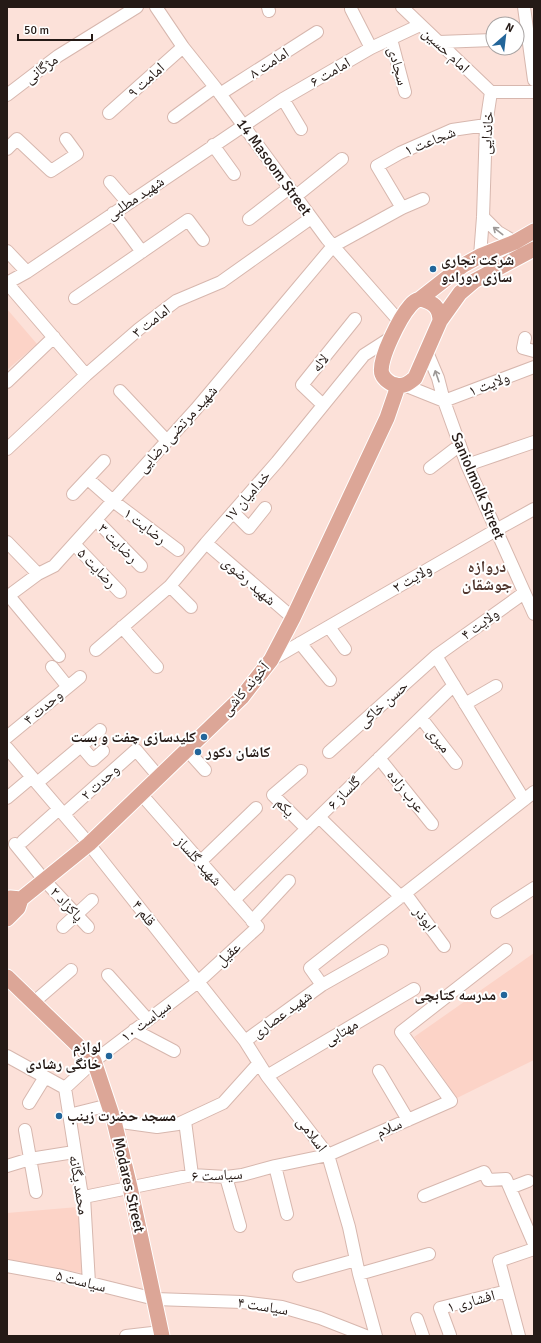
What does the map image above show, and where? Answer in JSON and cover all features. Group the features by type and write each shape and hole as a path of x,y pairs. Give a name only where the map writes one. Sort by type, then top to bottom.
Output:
{"main road":[{"path":"387,418 381,366 386,349 409,307 416,300 420,299 462,266 480,256 515,242 534,231"},
{"path":"381,373 385,379 392,384 401,386 415,378 440,321 460,294 474,281 534,249"},
{"path":"420,299 427,300 437,307 440,321"},
{"name":"آخوند کاشی","path":"7,919 18,908 11,898 45,881 90,844 242,697 271,660 293,618 401,386"},
{"name":"Modares Street","path":"7,977 94,1061 114,1121 155,1299 161,1334"}],"street":[{"name":"مژگانی","path":"7,95 58,56 137,7"},
{"name":"14 Masoom Street","path":"156,7 183,47 218,91 333,246 400,322"},
{"name":"امام حسین","path":"402,7 491,92"},
{"path":"524,7 527,38 534,80"},
{"path":"351,9 371,48"},
{"name":"امامت ۶","path":"243,125 283,99 371,48 420,25"},
{"name":"امامت ۸","path":"174,117 317,32"},
{"name":"سجادی","path":"390,39 405,92"},
{"path":"439,42 485,40"},
{"name":"امامت ۹","path":"109,113 183,47"},
{"name":"خاندایی","path":"480,256 483,217 486,125 491,92 534,92"},
{"path":"283,99 301,129"},
{"name":"شهید مطلبی","path":"7,283 26,272 243,125"},
{"name":"شجاعت ۱","path":"402,208 377,166 400,153 452,130 486,125"},
{"path":"7,149 17,139 51,171 77,154 66,139"},
{"path":"213,145 234,174"},
{"path":"249,219 342,158"},
{"path":"110,182 128,203"},
{"path":"333,246 402,208 422,199"},
{"path":"113,213 142,252"},
{"path":"483,217 498,232 515,242"},
{"name":"امامت ۳","path":"7,449 86,375 139,329 176,301 221,282 312,218"},
{"path":"75,298 188,220 203,240"},
{"name":"شهید مرتضی رضایی","path":"8,597 38,574 54,566 168,441 333,246"},
{"path":"7,251 26,272"},
{"path":"7,283 86,375"},
{"name":"لاله","path":"323,405 302,385 355,320"},
{"path":"7,382 54,337"},
{"name":"خدامیان ۱۷","path":"96,650 170,586 276,462 364,355 392,337"},
{"path":"526,338 523,348 534,351"},
{"name":"Saniolmolk Street","path":"427,352 438,378 444,402 468,465 524,592 533,608"},
{"name":"ولایت ۱","path":"444,402 534,367"},
{"path":"401,386 444,402"},
{"path":"120,392 168,441"},
{"path":"468,465 534,442"},
{"path":"430,468 460,445"},
{"path":"73,494 104,461"},
{"name":"رضایت ۱","path":"88,479 113,502 178,550"},
{"path":"232,512 249,528 265,508"},
{"name":"ولایت ۲","path":"271,660 534,509"},
{"name":"رضایت ۳","path":"96,520 141,566"},
{"path":"7,542 38,574"},
{"name":"شهید رضوی","path":"206,543 293,618"},
{"name":"رضایت ۵","path":"74,544 120,592"},
{"path":"170,586 191,607"},
{"name":"ولایت ۴","path":"436,656 524,592"},
{"path":"8,597 59,656"},
{"path":"122,627 158,667"},
{"path":"328,627 345,649"},
{"path":"300,643 330,680"},
{"path":"436,656 524,800"},
{"name":"حسن خاکی","path":"329,752 436,656"},
{"path":"52,667 68,687"},
{"name":"وحدت ۴","path":"7,738 80,677"},
{"name":"گلساز ۶","path":"234,900 454,685"},
{"path":"465,704 496,686"},
{"name":"میری","path":"421,718 456,763"},
{"path":"7,798 81,746 100,730"},
{"path":"81,746 93,760 103,751"},
{"name":"قلم ۴","path":"7,748 90,844 198,982"},
{"name":"وحدت ۲","path":"19,842 61,811 136,750 159,777"},
{"path":"187,750 205,770"},
{"name":"عرب زاده","path":"379,758 432,824"},
{"name":"یکم","path":"301,771 273,795 307,829"},
{"path":"403,895 534,792"},
{"name":"شهید گلساز","path":"141,794 255,924"},
{"path":"200,862 256,808"},
{"name":"ابوذر","path":"319,817 403,895 444,946"},
{"name":"پاکزاد ۲","path":"19,842 45,881 88,927"},
{"name":"عقیل","path":"198,982 255,924 289,881"},
{"path":"497,912 534,888"},
{"name":"شهید عصاری","path":"245,1041 322,985 310,968 403,895"},
{"path":"64,927 92,900"},
{"path":"322,985 382,950"},
{"name":"سلام","path":"328,1155 451,1101 401,1032 506,950"},
{"path":"34,1002 71,970"},
{"path":"108,975 148,1020"},
{"name":"سیاست ۱۰","path":"65,1088 94,1061 198,982"},
{"name":"اسلامی","path":"198,982 245,1041 267,1076 328,1155 349,1227 359,1274 376,1336"},
{"name":"مهتابی","path":"267,1076 414,988"},
{"path":"134,1030 174,1051"},
{"path":"7,1056 65,1088"},
{"path":"114,1121 157,1128 186,1121 223,1103 259,1063"},
{"path":"378,1070 408,1120"},
{"path":"29,1103 45,1077"},
{"name":"محمد یگانه","path":"65,1088 74,1152 81,1190 84,1197 89,1283"},
{"path":"69,1115 109,1105"},
{"path":"186,1121 192,1175"},
{"path":"25,1130 36,1192"},
{"path":"7,1166 30,1159 74,1152"},
{"name":"سیاست ۶","path":"84,1197 192,1175 226,1177 242,1175 275,1166 328,1155"},
{"path":"275,1166 288,1214"},
{"path":"424,1196 484,1172 488,1180 506,1179 534,1244"},
{"path":"226,1177 240,1226"},
{"path":"510,1188 528,1181"},
{"path":"519,1336 499,1261 534,1249"},
{"path":"359,1274 429,1254"},
{"path":"299,1276 356,1260"},
{"name":"سیاست ۵","path":"7,1266 36,1270 155,1299"},
{"name":"افشاری ۱","path":"449,1336 450,1335 440,1308 507,1291"},
{"name":"سیاست ۴","path":"155,1299 242,1302 282,1307 320,1318 366,1336"},
{"path":"417,1318 422,1336"},
{"path":"126,1336 161,1334"}],"shaded area":[{"path":"7,309 37,344 7,370"},
{"name":"مدرسه کتابچی","path":"534,953 534,1060 457,1098 414,1037"},
{"path":"78,1207 83,1273 7,1260 7,1213"}],"place":[{"name":"شرکت تجاری سازی دورادو","path":"433,269"},
{"name":"کلیدسازی چفت و بست","path":"204,737"},
{"name":"کاشان دکور","path":"198,752"},
{"name":"مدرسه کتابچی","path":"504,995"},
{"name":"لوازم خانگی رشادی","path":"109,1056"},
{"name":"مسجد حضرت زینب","path":"59,1116"}],"district":[{"name":"دروازه جوشقان","path":"487,576"}]}
